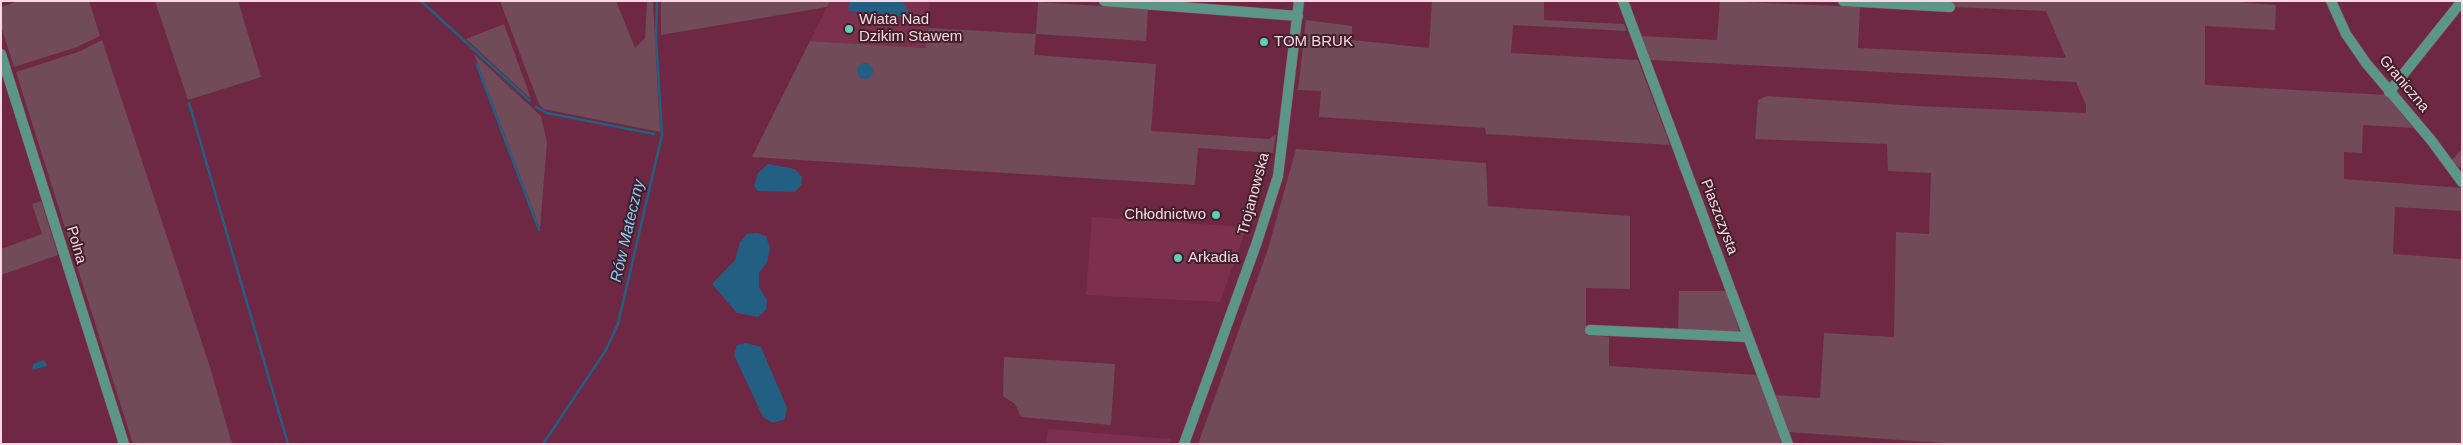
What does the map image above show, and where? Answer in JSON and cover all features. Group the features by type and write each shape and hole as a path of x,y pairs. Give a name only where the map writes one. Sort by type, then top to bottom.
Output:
{"street":[{"path":"1104,1 1298,16"},
{"name":"Trojanowska","path":"1184,444 1257,242 1278,176 1299,1"},
{"name":"Piaszczysta","path":"1623,1 1788,444"},
{"path":"1843,1 1950,7"},
{"name":"Graniczna","path":"2331,1 2346,34 2389,92 2431,140 2462,182"},
{"path":"2389,92 2462,1"},
{"name":"Polna","path":"1,54 124,444"},
{"path":"1590,330 1748,338"}],"shaded area":[{"path":"18,1 89,1 100,36 77,47 14,67 1,26 1,7"},
{"path":"155,1 238,1 261,77 188,100"},
{"path":"500,1 616,1 635,48 645,38 647,1 653,1 660,132 544,109 539,104"},
{"path":"661,1 830,1 827,7 661,35"},
{"path":"830,1 930,1 927,48 810,41"},
{"path":"1432,1 1544,1 1544,20 1624,24 1627,31 1513,25 1511,53 1638,60 1670,145 1486,134 1485,128 1319,117 1321,91 1298,90 1306,20 1352,26 1352,40 1429,48"},
{"path":"1720,1 1860,7 1858,48 2066,58 2046,11 1953,7 1920,1 2225,1 2276,5 2275,30 2205,26 2205,85 2387,95 2413,128 2363,125 2362,153 2344,152 2344,179 2462,188 2462,211 2395,207 2393,254 2462,259 2462,444 1956,444 1788,432 1774,395 1820,398 1824,333 1894,337 1896,232 1929,234 1931,173 1888,171 1887,144 1755,139 1758,100 1766,96 1918,106 2086,113 2086,105 2076,82 1650,60 1641,36 1717,40"},
{"path":"1038,2 1148,9 1146,41 1036,34"},
{"path":"504,24 531,99 466,39"},
{"path":"928,28 1036,34 1034,55 1156,64 1151,131 1269,139 1276,134 1273,153 1198,148 1195,185 752,157 810,41 926,48"},
{"path":"102,40 210,367 232,444 133,444 16,72 78,52"},
{"path":"474,54 541,116 547,142 540,229"},
{"path":"1296,149 1486,163 1488,206 1630,216 1630,289 1586,288 1586,335 1609,337 1609,366 1759,375 1785,444 1198,444 1268,249"},
{"path":"2462,149 2462,165 2459,168 2452,160"},
{"path":"41,201 58,255 1,275 1,249 42,234 32,204"},
{"path":"1092,217 1247,227 1220,302 1086,295"},
{"path":"1679,291 1726,291 1739,330 1734,334 1678,331"},
{"path":"1004,357 1115,364 1111,425 1021,417 1015,404 1003,396"},
{"path":"1048,429 1171,439 1169,444 1046,444"}],"water":[{"path":"850,1 902,1 909,12 906,16 870,18 866,17 867,12 848,11"},
{"path":"862,63 868,63 873,68 871,77 862,79 857,74 857,68"},
{"path":"768,164 795,169 802,177 801,185 795,192 758,191 754,186 758,173"},
{"path":"757,233 766,236 770,248 767,262 759,273 759,287 767,300 766,310 758,317 737,313 712,284 735,260 740,242 747,234"},
{"path":"746,343 761,347 787,408 785,419 773,423 763,417 734,355 737,345"},
{"path":"43,360 47,366 32,370 33,364"}],"waterway":[{"path":"421,1 530,101"},
{"name":"Rów Mateczny","path":"543,444 606,350 618,324 662,135 656,38 657,1"},
{"path":"477,65 539,230"},
{"path":"189,103 288,444"},
{"path":"536,107 547,113 654,134"}],"place":[{"name":"Wiata Nad Dzikim Stawem","path":"849,29"},
{"name":"TOM BRUK","path":"1264,42"},
{"name":"Chłodnictwo","path":"1216,215"},
{"name":"Arkadia","path":"1178,258"}]}
